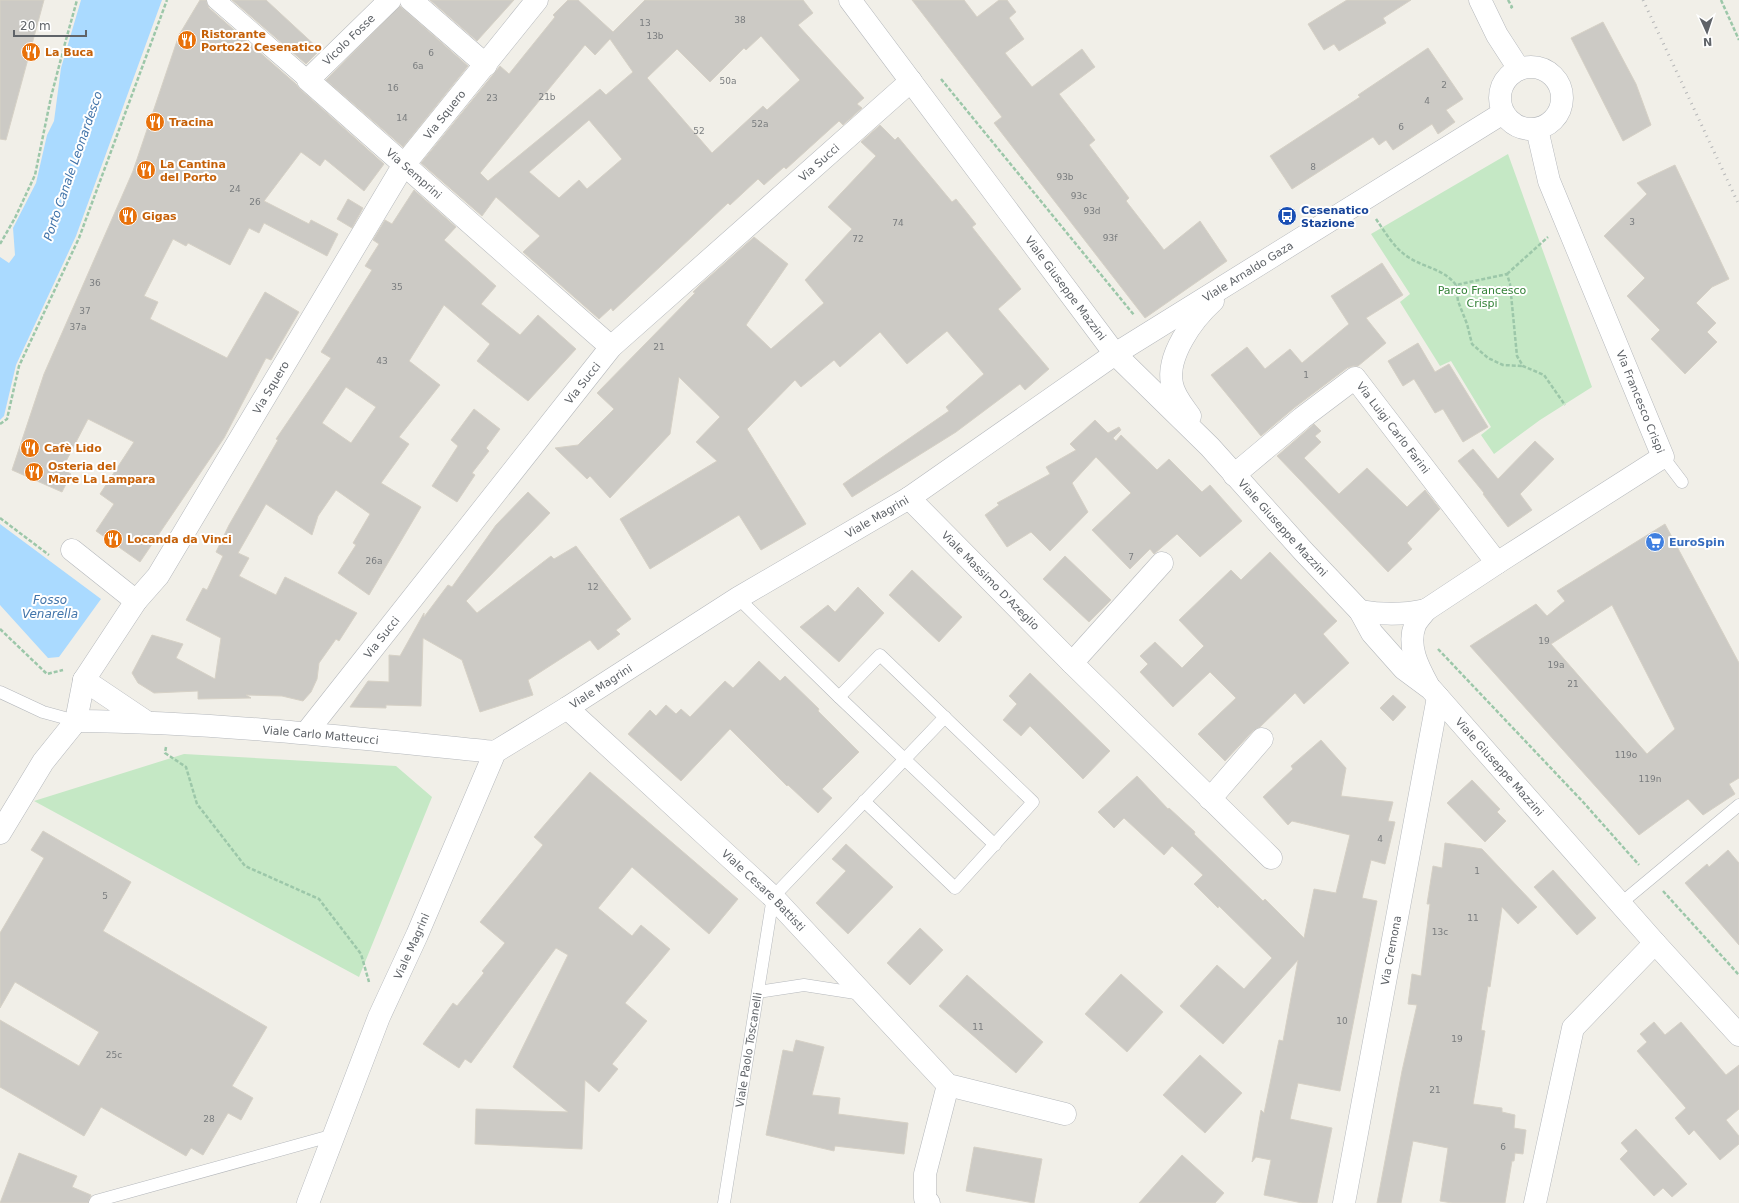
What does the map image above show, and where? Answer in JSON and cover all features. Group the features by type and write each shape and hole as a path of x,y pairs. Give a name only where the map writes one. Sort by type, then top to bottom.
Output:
{"street":[{"name":"Via Semprini","path":"216,0 611,347"},
{"name":"Vicolo Fosse","path":"308,80 390,0"},
{"path":"410,0 486,65"},
{"name":"Via Squero","path":"76,721 84,680 136,601 158,576 404,166 537,0"},
{"name":"Viale Giuseppe Mazzini","path":"850,0 1115,354 1210,447 1304,552 1360,611 1372,634 1404,669 1434,693 1620,904 1739,1035"},
{"path":"1480,0 1498,35 1519,69"},
{"path":"1530,67 1540,68 1550,73 1557,80 1561,90 1562,100 1560,110 1554,119 1546,126 1537,129 1527,129 1517,126 1503,113 1500,98 1504,83 1510,75 1519,69 1530,67"},
{"name":"Via Succi","path":"306,733 611,347 910,81"},
{"name":"Viale Arnaldo Gaza","path":"1115,354 1503,113"},
{"name":"Via Francesco Crispi","path":"1434,693 1418,668 1414,655 1413,639 1416,624 1426,610 1497,562 1663,457 1548,181 1537,129"},
{"path":"1210,447 1176,396 1172,384 1170,369 1174,354 1194,323 1206,307 1238,277"},
{"name":"Viale Magrini","path":"308,1203 379,1017 417,935 496,752 738,598 909,498 1115,354"},
{"name":"Via Luigi Carlo Farini","path":"1234,475 1302,418 1355,378 1497,562"},
{"name":"Viale Massimo D'Azeglio","path":"909,498 1072,663 1270,858"},
{"path":"72,550 136,601"},
{"path":"1072,663 1162,563"},
{"name":"Via Francesco Crispi","path":"1360,611 1379,615 1426,610"},
{"name":"Viale Carlo Matteucci","path":"84,680 145,721"},
{"name":"Via Cremona","path":"1344,1203 1434,693"},
{"name":"Viale Cesare Battisti","path":"567,708 773,897 948,1085"},
{"path":"0,833 43,762 76,721"},
{"name":"Viale Carlo Matteucci","path":"76,721 145,721 169,724 306,733 496,752"},
{"path":"1210,800 1262,739"},
{"path":"1535,1203 1573,1028 1655,943"},
{"path":"929,1203 925,1198 926,1174 948,1085 1065,1114"}],"lane":[{"path":"1663,457 1682,482"},
{"path":"738,598 839,697 995,845"},
{"path":"839,697 880,655 1033,802 955,888 864,801"},
{"path":"0,692 43,712 76,721"},
{"path":"773,897 945,717"},
{"path":"1620,904 1739,805"},
{"name":"Viale Paolo Toscanelli","path":"724,1203 773,897"},
{"path":"758,992 804,985 864,995"},
{"path":"95,1203 96,1201 334,1135"}],"path":[{"path":"0,244 15,218 35,175 53,90 77,0"},
{"path":"0,424 7,419 19,366 79,238 167,0"},
{"path":"1721,0 1739,40"},
{"path":"937,74 1139,321"},
{"path":"1362,200 1392,242 1408,257 1450,276 1456,285 1458,301 1467,324 1472,344 1488,358 1503,365 1523,366 1544,374 1565,405"},
{"path":"1456,285 1506,274 1551,234"},
{"path":"1506,274 1510,284 1517,356 1523,366"},
{"path":"0,629 47,674 63,670 68,664"},
{"path":"1437,648 1584,803 1739,975"},
{"path":"169,724 165,753 186,767 197,804 245,866 319,899 361,954 379,1017"}],"green space":[{"name":"Parco Francesco Crispi","path":"1508,154 1592,387 1540,420 1494,454 1481,435 1491,427 1451,361 1440,366 1400,302 1410,294 1371,234"},
{"path":"184,754 396,766 432,797 359,977 34,801"}],"water":[{"name":"Porto Canale Leonardesco","path":"81,0 162,0 76,236 16,365 4,416 0,420 0,257 9,263 15,255 13,228 36,183 47,135 54,121 61,68"},
{"name":"Fosso Venarella","path":"0,524 101,599 59,657 48,658 0,605"}],"building":[{"path":"0,0 44,0 6,140 0,139"},
{"path":"200,0 206,0 209,8 384,164 364,191 325,159 320,166 301,152 264,201 309,224 311,220 338,234 327,256 264,223 259,233 249,228 230,265 188,243 186,246 173,239 144,296 158,302 150,319 227,358 265,292 299,312 271,360 266,358 224,438 140,562 96,531 114,504 100,494 134,442 88,419 62,469 71,474 62,492 12,470 44,374 133,171 179,35"},
{"path":"232,0 266,0 320,50 306,64"},
{"path":"430,0 514,0 477,41"},
{"path":"568,0 578,0 613,32 645,0 803,0 813,13 798,25 864,98 857,104 862,108 843,125 839,121 786,169 784,167 764,185 758,179 730,205 728,203 613,311 611,308 599,319 523,252 540,236 496,197 482,216 421,163 500,66 509,74 555,17 553,15","holes":["761,36 800,80 767,110 763,106 712,153 647,78 677,49 710,82 744,48 746,50","610,39 633,72 606,95 600,89 488,181 480,173 585,45 595,55","589,120 622,159 587,189 579,180 559,198 529,172"]},
{"path":"912,0 964,0 977,17 999,0 1007,0 1016,12 1009,18 1024,39 1005,53 1032,87 1082,49 1095,67 1059,94 1095,140 1089,145 1129,198 1126,201 1164,250 1200,221 1227,261 1145,318 994,123 1002,117"},
{"path":"1347,0 1411,0 1383,18 1386,23 1339,51 1334,44 1324,50 1308,24"},
{"path":"400,6 468,66 403,147 326,80"},
{"path":"1603,22 1636,84 1651,125 1623,141 1571,38"},
{"path":"1428,48 1463,99 1446,110 1455,122 1438,134 1432,124 1393,150 1386,140 1379,145 1373,137 1292,189 1270,156 1360,97 1358,95"},
{"path":"880,125 895,140 898,137 952,202 956,199 976,224 972,227 1021,289 998,309 1049,369 1025,390 1020,384 956,432 852,497 843,484 949,411 946,407 984,374 947,331 907,364 880,332 840,367 834,360 801,387 795,380 747,429 806,524 761,550 739,515 650,569 620,519 717,461 696,442 720,417 679,377 670,434 610,498 590,476 587,479 555,448 578,445 614,409 597,393 695,293 693,292 700,285 754,237 788,264 746,325 771,349 824,303 805,280 852,229 828,207 876,156 861,142"},
{"path":"1675,165 1729,279 1712,287 1696,303 1716,323 1707,332 1717,342 1685,374 1651,339 1660,330 1627,296 1645,278 1604,236 1647,194 1637,183"},
{"path":"414,190 456,227 444,240 496,286 481,304 520,335 538,315 576,349 528,401 477,361 490,344 444,305 409,361 440,385 399,437 409,444 381,483 421,507 369,595 338,573 356,545 353,543 370,514 336,490 318,516 312,535 266,504 238,553 249,558 239,576 276,595 285,577 357,613 339,641 336,639 319,663 317,679 311,692 303,701 282,696 246,695 251,698 198,699 198,691 154,693 138,683 132,673 152,635 183,644 176,658 215,679 221,638 186,620 203,588 207,590 223,556 216,552 229,525 278,440 276,439 331,358 321,352 372,270 365,266 379,244 373,240 385,220 392,224","holes":["346,387 376,407 351,443 322,423"]},
{"path":"348,199 363,208 352,228 337,219"},
{"path":"1382,263 1403,295 1366,318 1386,343 1358,366 1347,368 1294,408 1261,436 1211,375 1247,347 1265,369 1290,349 1302,363 1349,324 1331,296"},
{"path":"1418,343 1435,372 1449,364 1488,427 1463,442 1443,409 1435,413 1414,379 1403,386 1388,361"},
{"path":"474,409 500,429 486,448 489,451 472,473 475,475 457,502 432,486 458,446 451,440"},
{"path":"1095,420 1108,433 1119,427 1121,430 1113,438 1116,441 1121,435 1157,470 1169,459 1202,492 1210,485 1242,521 1200,557 1177,534 1154,554 1150,549 1130,569 1092,530 1131,493 1096,457 1072,483 1088,512 1050,551 1031,532 1007,547 985,515 999,505 997,503 1050,474 1046,467 1076,450 1070,444"},
{"path":"1314,424 1321,431 1315,436 1321,442 1304,458 1339,494 1367,468 1407,507 1425,490 1440,509 1407,543 1412,549 1388,572 1277,456"},
{"path":"1535,441 1554,459 1520,494 1532,510 1508,527 1483,494 1484,493 1458,461 1473,449 1498,479"},
{"path":"528,492 550,513 466,601 477,613 551,556 554,559 576,546 631,619 616,630 620,634 598,650 590,640 528,680 533,695 480,712 462,660 423,638 421,706 386,705 386,708 350,707 368,681 389,682 389,655 400,656 424,613 424,617 448,585 452,587 496,525"},
{"path":"1665,524 1739,663 1739,778 1729,784 1735,794 1703,815 1688,799 1639,835 1470,646 1536,604 1547,616 1565,601 1557,591","holes":["1612,605 1675,729 1647,754 1551,644"]},
{"path":"1270,552 1337,621 1323,634 1349,663 1304,704 1295,693 1260,727 1253,731 1225,761 1198,734 1236,698 1210,672 1173,707 1140,672 1148,664 1140,656 1155,642 1182,668 1204,646 1179,620 1231,570 1241,580"},
{"path":"1065,556 1111,600 1089,622 1043,579"},
{"path":"912,570 962,617 939,642 889,595"},
{"path":"858,587 884,613 839,662 800,627 828,605 835,612"},
{"path":"759,661 780,681 785,676 819,709 818,711 859,752 822,789 832,798 818,813 788,785 787,786 730,729 681,781 628,734 650,710 656,716 666,705 676,714 681,709 690,717 725,681 733,688"},
{"path":"1030,673 1110,751 1083,779 1030,726 1021,736 1003,720 1017,704 1009,696"},
{"path":"1393,695 1406,707 1393,721 1380,708"},
{"path":"1321,740 1346,768 1341,796 1393,802 1388,821 1395,822 1385,864 1371,860 1362,898 1377,901 1340,1091 1298,1083 1290,1119 1332,1128 1317,1203 1302,1203 1264,1195 1271,1160 1256,1157 1252,1162 1261,1110 1264,1113 1279,1040 1283,1041 1298,960 1223,1044 1180,1006 1217,965 1244,989 1272,958 1219,906 1218,908 1194,884 1203,875 1172,846 1164,855 1124,818 1114,828 1098,812 1137,776 1168,809 1169,808 1195,832 1194,834 1263,901 1265,899 1304,938 1314,889 1336,893 1350,835 1292,821 1288,825 1263,797 1293,769 1291,766"},
{"path":"590,772 738,899 709,934 632,867 598,908 632,936 641,925 670,949 625,1003 647,1021 612,1064 618,1069 599,1092 585,1080 582,1149 475,1144 476,1109 568,1112 513,1067 568,955 556,948 471,1063 465,1059 459,1068 423,1044 453,1003 457,1006 484,973 482,971 505,943 480,922 543,845 534,837"},
{"path":"1472,780 1500,809 1497,812 1506,821 1485,842 1447,803"},
{"path":"43,831 131,882 103,931 267,1027 232,1086 253,1098 241,1120 228,1113 203,1155 191,1148 186,1156 101,1107 84,1136 0,1087 0,1020 79,1066 99,1032 15,982 0,1008 0,933 44,858 31,850"},
{"path":"1445,843 1482,849 1537,907 1518,924 1502,907 1490,987 1488,986 1481,1030 1485,1031 1473,1104 1502,1108 1502,1112 1515,1115 1514,1128 1526,1130 1523,1154 1515,1153 1514,1161 1512,1161 1505,1203 1452,1203 1440,1201 1448,1148 1413,1141 1401,1203 1377,1203 1402,1071 1417,1005 1408,1004 1412,974 1421,976 1430,904 1427,904 1433,866 1442,868"},
{"path":"846,844 893,887 848,934 816,903 846,871 832,859"},
{"path":"1728,850 1739,863 1739,945 1685,883 1707,864 1709,867"},
{"path":"1553,870 1596,918 1577,935 1534,887"},
{"path":"920,928 943,950 910,985 887,963"},
{"path":"1121,974 1163,1012 1127,1052 1085,1014"},
{"path":"967,975 1043,1042 1016,1073 939,1006"},
{"path":"1654,1022 1665,1035 1681,1022 1726,1075 1739,1065 1739,1109 1726,1120 1739,1136 1739,1144 1720,1160 1694,1130 1689,1135 1675,1118 1686,1108 1637,1051 1647,1042 1640,1034"},
{"path":"796,1040 824,1047 812,1095 840,1098 838,1114 908,1123 904,1154 835,1146 834,1151 766,1135 783,1050 793,1052"},
{"path":"1200,1055 1242,1093 1205,1133 1163,1095"},
{"path":"1636,1129 1687,1184 1672,1197 1663,1188 1654,1196 1620,1159 1628,1151 1621,1143"},
{"path":"974,1147 1042,1159 1034,1203 966,1191"},
{"path":"19,1153 77,1176 72,1187 91,1195 88,1203 0,1203"},
{"path":"1182,1155 1224,1193 1215,1203 1139,1203"}],"railway":[{"path":"1643,0 1739,205"}],"place":[{"name":"Ristorante Porto22 Cesenatico","path":"187,40"},
{"name":"La Buca","path":"31,52"},
{"name":"Tracina","path":"155,122"},
{"name":"La Cantina del Porto","path":"146,170"},
{"name":"Gigas","path":"128,216"},
{"name":"Cesenatico Stazione","path":"1287,216"},
{"name":"Cafè Lido","path":"30,448"},
{"name":"Osteria del Mare La Lampara","path":"34,472"},
{"name":"Locanda da Vinci","path":"113,539"},
{"name":"EuroSpin","path":"1655,542"}]}
